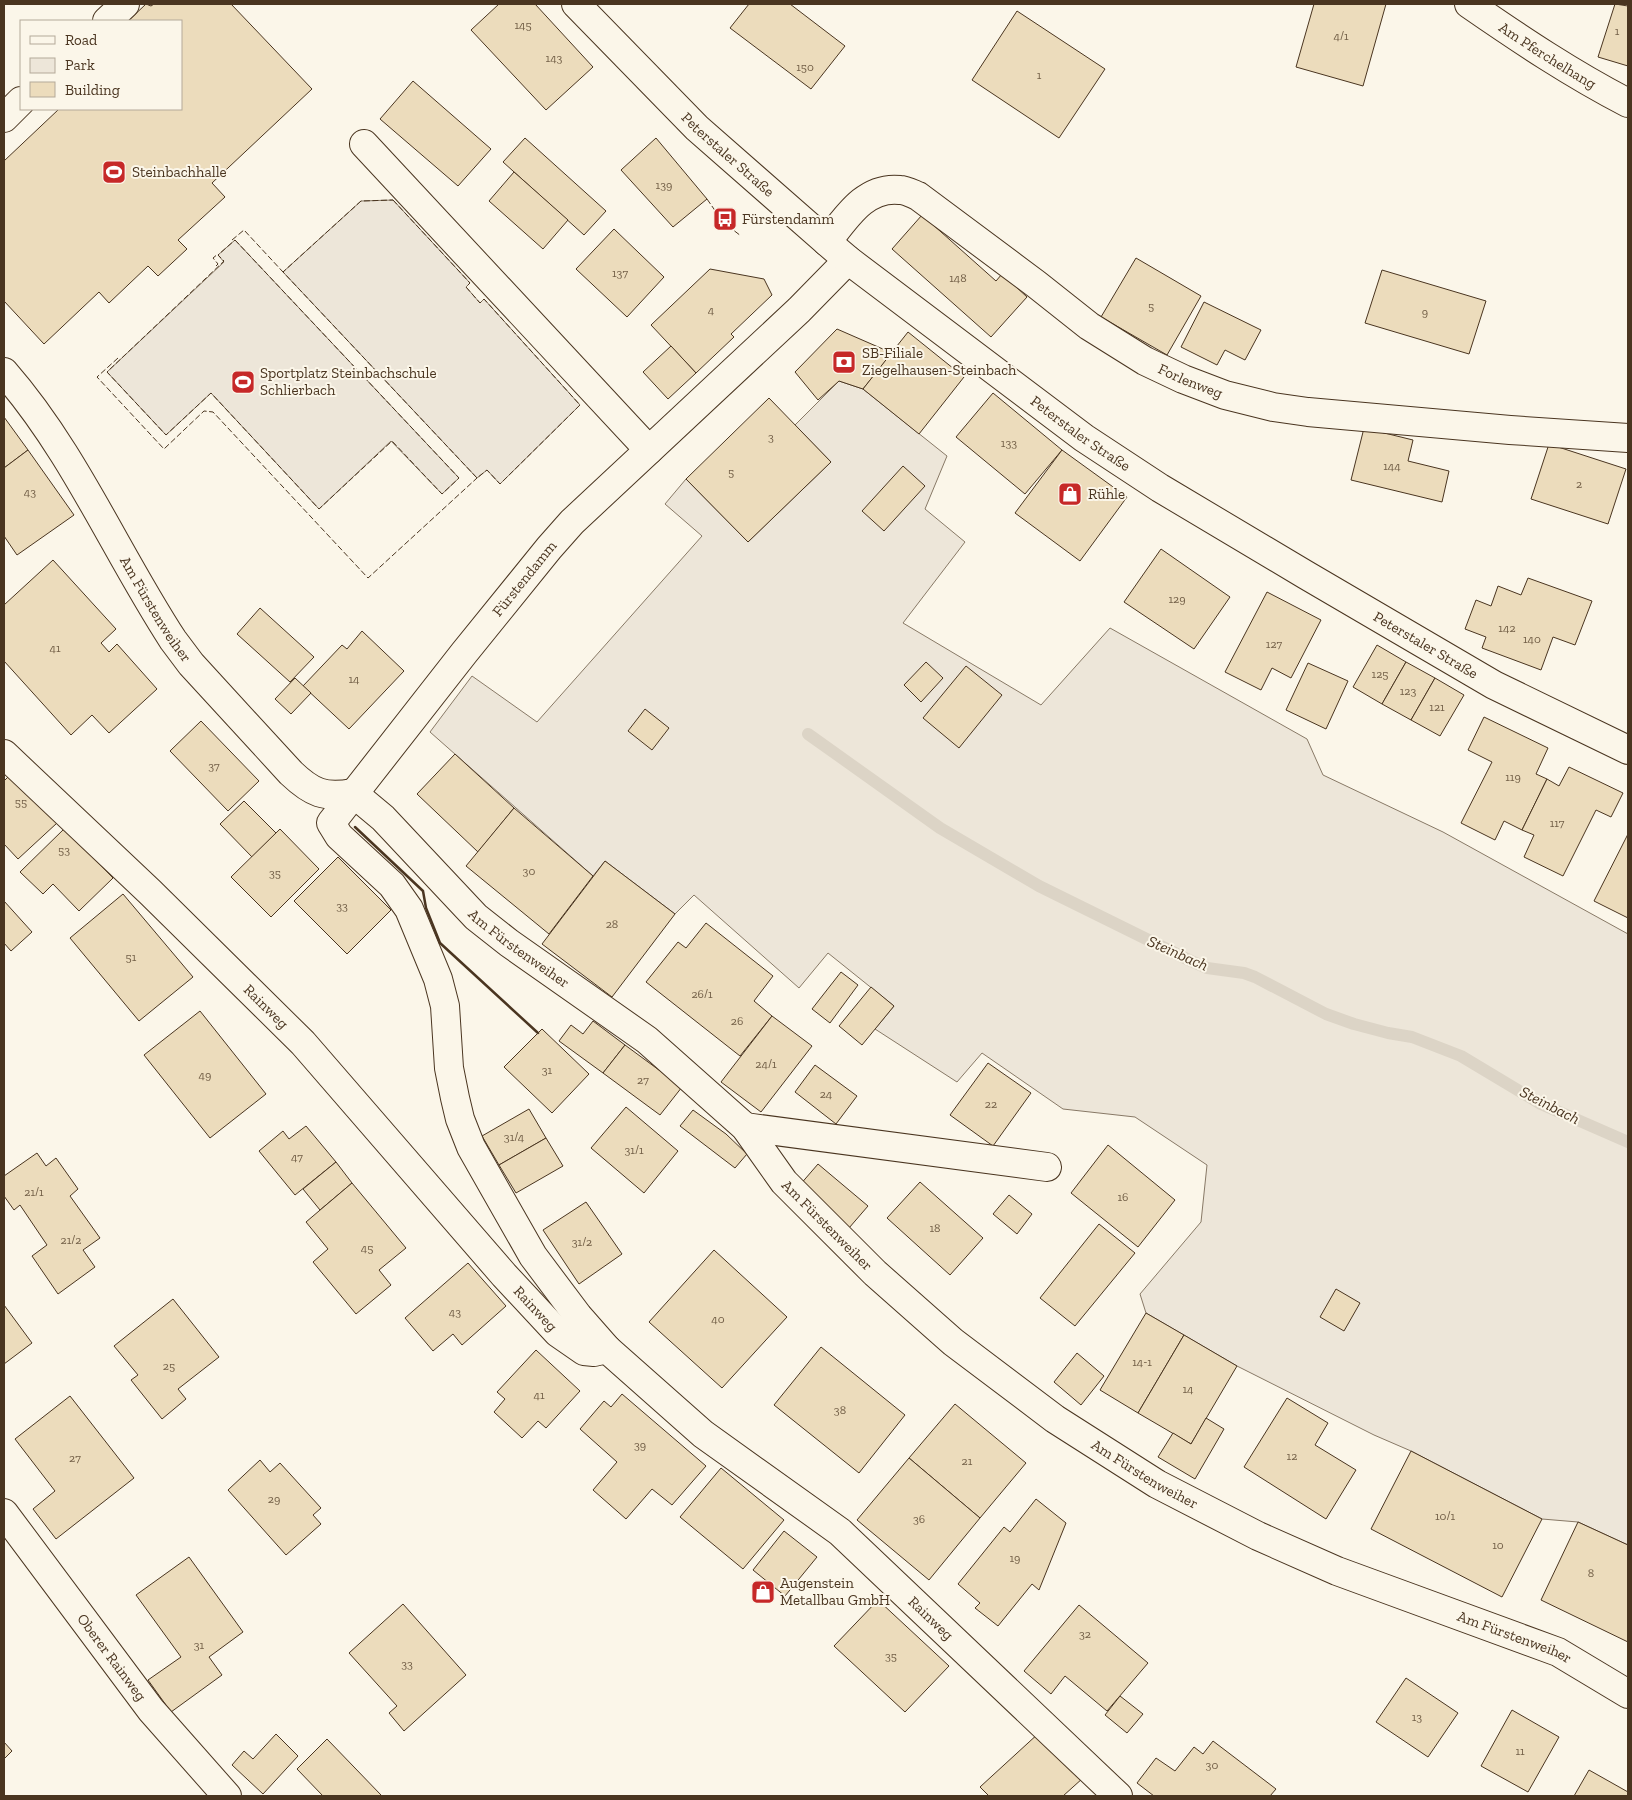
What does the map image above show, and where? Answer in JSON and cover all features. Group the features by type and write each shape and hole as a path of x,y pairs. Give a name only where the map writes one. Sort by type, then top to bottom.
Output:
{"street":[{"path":"108,20 125,4"},
{"name":"Peterstaler Straße","path":"576,4 697,128 848,260 1084,438 1160,488 1306,576 1494,685 1628,750"},
{"name":"Am Pferchelhang","path":"1469,4 1536,50 1595,86 1628,103"},
{"path":"4,118 20,102"},
{"path":"364,144 649,450"},
{"name":"Forlenweg","path":"827,242 854,209 870,195 885,189 902,190 918,196 1089,326 1115,343 1144,361 1182,380 1224,395 1273,407 1308,412 1628,438"},
{"name":"Fürstendamm","path":"353,793 549,548 587,506 799,310 848,260"},
{"name":"Am Fürstenweiher","path":"4,372 23,395 76,472 159,619 191,664 263,744 304,785 316,792 328,795 353,793 383,818 476,917 509,943 647,1040 745,1127 784,1182 875,1273 953,1342 1055,1419 1156,1484 1258,1536 1337,1571 1558,1652 1628,1694"},
{"name":"Rainweg","path":"4,754 157,898 303,1043 504,1275 558,1333 584,1351 594,1352 607,1349 703,1434 840,1532 1118,1796"},
{"path":"353,793 331,823 339,836 392,885 400,895 409,909 422,938 446,1006 449,1063 453,1090 460,1119 471,1147 533,1256 578,1316 607,1349"},
{"path":"745,1127 1047,1167"},
{"name":"Oberer Rainweg","path":"4,1513 134,1690 227,1796"}],"green space":[{"path":"393,200 470,283 466,287 480,303 484,299 580,405 500,484 487,470 477,478 283,272 361,201"},
{"name":"Sportplatz Steinbachschule Schlierbach","path":"235,240 459,478 442,494 391,441 319,509 211,393 166,435 107,372 224,262 218,255"},
{"path":"839,381 863,389 947,456 925,509 965,542 903,623 1041,705 1110,628 1307,739 1323,775 1443,832 1628,934 1628,1545 1578,1522 1542,1519 1411,1451 1374,1435 1237,1366 1146,1313 1140,1294 1201,1222 1207,1165 1135,1117 1063,1109 982,1053 957,1082 875,1029 894,1006 828,953 799,988 694,895 675,914 605,861 593,876 430,732 472,676 537,722 702,536 665,504 686,479 748,542 831,462 795,425"}],"building":[{"name":"Steinbachhalle","path":"146,4 151,6 154,4 231,4 312,89 212,183 225,197 178,240 187,249 158,276 148,266 109,303 99,292 44,344 4,301 4,161 58,110 182,110 182,20 129,20"},
{"path":"499,4 535,4 593,67 546,110 471,30"},
{"path":"749,4 790,4 845,46 811,89 730,28"},
{"path":"1314,4 1386,4 1363,86 1296,67"},
{"path":"1615,4 1628,6 1628,66 1598,57"},
{"path":"1017,11 1105,69 1059,138 972,80"},
{"path":"413,81 491,149 458,186 380,119"},
{"path":"525,138 606,211 584,235 503,162"},
{"path":"656,138 707,199 673,227 621,170"},
{"path":"514,172 568,220 543,249 489,201"},
{"path":"922,215 996,281 1002,274 1027,297 991,337 892,249"},
{"path":"614,229 664,277 627,317 576,269"},
{"path":"1136,258 1201,296 1167,355 1101,317"},
{"path":"710,269 764,279 772,295 731,334 734,337 696,373 651,325"},
{"path":"1382,270 1486,301 1469,354 1365,323"},
{"path":"1204,302 1261,330 1245,360 1225,350 1217,365 1181,347"},
{"name":"SB-Filiale Ziegelhausen-Steinbach","path":"837,329 892,353 863,389 839,381 818,400 795,372"},
{"path":"908,332 964,377 919,434 863,389"},
{"path":"671,346 696,373 668,399 643,372"},
{"path":"993,393 1062,450 1025,494 956,437"},
{"path":"769,398 831,462 748,542 686,479"},
{"path":"4,417 28,450 4,468"},
{"path":"1364,428 1413,440 1408,461 1449,471 1442,502 1351,480"},
{"path":"1549,444 1626,469 1608,524 1531,499"},
{"path":"28,450 74,515 17,555 4,536 4,468"},
{"path":"1062,450 1127,497 1080,561 1015,513"},
{"path":"903,466 925,486 884,531 862,511"},
{"path":"1161,549 1230,597 1194,649 1124,602"},
{"path":"53,560 116,629 101,643 109,652 117,644 157,689 109,733 92,715 71,735 4,661 4,605"},
{"path":"1528,578 1592,601 1575,645 1553,637 1541,670 1482,648 1486,637 1465,629 1476,600 1491,606 1498,586 1521,595"},
{"path":"1267,592 1321,620 1291,678 1272,668 1261,690 1225,672"},
{"path":"260,608 314,657 290,682 237,634"},
{"path":"362,631 404,671 349,729 303,686 342,645 347,649"},
{"path":"1377,645 1406,662 1382,704 1353,687"},
{"path":"926,662 943,678 921,702 904,685"},
{"path":"1406,662 1435,678 1411,720 1382,704"},
{"path":"1308,663 1348,681 1326,729 1286,710"},
{"path":"966,666 1002,695 959,748 923,718"},
{"path":"295,678 311,693 291,714 275,699"},
{"path":"1435,678 1464,695 1440,736 1411,720"},
{"path":"645,709 669,728 652,750 628,731"},
{"path":"1484,717 1548,748 1536,774 1547,779 1522,830 1504,821 1495,840 1461,823 1492,762 1468,750"},
{"path":"201,721 259,781 228,811 170,751"},
{"path":"455,754 514,808 478,852 417,794"},
{"path":"1569,767 1623,793 1611,817 1596,810 1563,876 1524,857 1534,835 1522,830 1547,779 1559,786"},
{"path":"11,774 57,823 18,859 4,844 4,781"},
{"path":"244,801 276,833 252,857 220,824"},
{"path":"514,808 593,876 549,934 466,866"},
{"path":"65,828 113,878 79,911 53,884 43,894 20,872"},
{"path":"280,829 319,869 271,917 231,877"},
{"path":"1628,834 1628,918 1594,901"},
{"path":"338,857 391,910 347,954 294,901"},
{"path":"605,861 675,914 612,997 542,944"},
{"path":"123,894 193,977 139,1021 70,938"},
{"path":"4,901 32,932 11,951 4,943"},
{"path":"706,923 773,976 754,1001 772,1016 740,1056 646,982 678,942 686,948"},
{"path":"841,972 858,985 830,1023 812,1009"},
{"path":"871,987 894,1006 862,1045 839,1026"},
{"path":"200,1011 266,1094 210,1138 144,1055"},
{"path":"772,1016 812,1046 761,1112 721,1082"},
{"path":"593,1021 625,1045 603,1073 559,1041 571,1025 583,1034"},
{"path":"542,1029 589,1074 552,1113 504,1067"},
{"path":"625,1045 682,1087 660,1115 603,1073"},
{"path":"988,1063 1031,1093 993,1146 950,1115"},
{"path":"815,1065 857,1096 836,1124 795,1092"},
{"path":"626,1107 678,1151 644,1193 591,1148"},
{"path":"529,1109 546,1138 499,1165 482,1136"},
{"path":"693,1110 726,1134 747,1154 735,1168 680,1126"},
{"path":"306,1126 336,1162 295,1195 259,1151 283,1131 289,1139"},
{"path":"546,1138 563,1166 516,1193 499,1165"},
{"path":"1108,1145 1175,1200 1138,1247 1071,1193"},
{"path":"37,1153 46,1166 56,1158 78,1189 70,1196 100,1238 83,1250 95,1267 58,1294 32,1256 47,1245 20,1205 14,1210 4,1196 4,1176"},
{"path":"336,1162 352,1183 320,1210 303,1189"},
{"path":"818,1164 868,1206 849,1228 799,1186"},
{"path":"920,1182 983,1238 950,1275 887,1218"},
{"path":"352,1183 406,1248 379,1270 391,1285 356,1314 313,1262 328,1249 306,1222"},
{"path":"1009,1195 1032,1214 1017,1234 993,1214"},
{"path":"586,1202 622,1254 579,1284 543,1230"},
{"path":"1099,1224 1135,1253 1075,1326 1040,1298"},
{"path":"714,1250 787,1317 722,1388 649,1322"},
{"path":"468,1263 506,1306 462,1345 453,1334 433,1351 405,1318"},
{"path":"1336,1289 1360,1303 1344,1331 1320,1317"},
{"path":"173,1299 219,1357 178,1389 186,1399 162,1419 131,1380 138,1375 114,1346"},
{"path":"4,1305 32,1343 4,1364"},
{"path":"1146,1313 1184,1335 1138,1413 1100,1390"},
{"path":"1184,1335 1237,1366 1191,1444 1138,1413"},
{"path":"821,1347 905,1415 859,1473 774,1405"},
{"path":"536,1350 580,1391 546,1428 538,1421 522,1438 494,1412 505,1399 497,1392"},
{"path":"1077,1353 1104,1376 1081,1405 1054,1382"},
{"path":"622,1394 706,1466 672,1505 652,1489 626,1519 593,1490 617,1462 580,1429 604,1401 611,1407"},
{"path":"70,1396 134,1478 56,1539 33,1509 55,1491 15,1439"},
{"path":"1287,1398 1328,1423 1315,1445 1356,1470 1326,1519 1244,1467"},
{"path":"955,1404 1026,1463 980,1518 909,1458"},
{"path":"1206,1418 1224,1429 1195,1479 1158,1457 1173,1433 1191,1444"},
{"path":"1411,1451 1542,1519 1502,1597 1371,1529"},
{"path":"909,1458 980,1518 929,1580 857,1520"},
{"path":"260,1460 270,1472 280,1463 321,1508 313,1515 321,1524 286,1555 228,1490"},
{"path":"721,1468 784,1520 743,1569 680,1517"},
{"path":"1036,1499 1066,1523 1039,1590 1032,1584 998,1626 975,1608 980,1603 958,1584 1004,1527 1010,1532"},
{"path":"1578,1522 1628,1545 1628,1642 1541,1600"},
{"path":"784,1531 817,1557 785,1596 753,1570"},
{"path":"189,1557 243,1632 209,1657 222,1675 171,1712 148,1680 181,1657 136,1595"},
{"path":"878,1600 949,1666 905,1712 834,1646"},
{"path":"403,1604 466,1675 404,1731 389,1713 397,1706 349,1653"},
{"path":"1079,1605 1148,1663 1107,1711 1065,1676 1051,1694 1024,1671"},
{"path":"1406,1678 1458,1713 1428,1757 1376,1722"},
{"path":"1120,1696 1143,1714 1127,1733 1105,1715"},
{"path":"1512,1710 1559,1737 1528,1792 1481,1766"},
{"path":"1040,1732 1083,1778 1063,1796 989,1796 980,1787"},
{"path":"276,1734 298,1756 263,1794 232,1765 244,1751 253,1759"},
{"path":"327,1739 380,1796 323,1796 297,1769"},
{"path":"1213,1741 1276,1789 1270,1796 1154,1796 1137,1783 1156,1758 1175,1771 1194,1747 1203,1754"},
{"path":"4,1742 12,1751 4,1759"},
{"path":"1589,1770 1628,1792 1628,1796 1574,1796"}],"waterway":[{"name":"Steinbach","path":"808,734 940,828 1039,886 1207,968 1244,973 1326,1014 1354,1024 1412,1037 1461,1056 1541,1104 1628,1142"}],"fence":[{"path":"707,199 723,222 741,236"},
{"path":"393,200 470,283 466,287 480,303 484,299 580,405 500,484 487,470 477,478 283,272 361,201 393,200"},
{"path":"232,240 244,230 283,272"},
{"path":"235,240 459,478 442,494 392,441 319,509 211,393 166,435 107,372 224,261 218,255 235,240"},
{"path":"216,266 218,264 213,258 218,254"},
{"path":"118,358 97,377 164,449 204,411 213,412 368,578 477,478"}],"wall":[{"path":"355,827 423,891 426,908 440,943 538,1033"}],"place":[{"name":"Steinbachhalle","path":"114,172"},
{"name":"Fürstendamm","path":"725,219"},
{"name":"SB-Filiale Ziegelhausen-Steinbach","path":"844,362"},
{"name":"Sportplatz Steinbachschule Schlierbach","path":"243,382"},
{"name":"Rühle","path":"1070,494"},
{"name":"Augenstein Metallbau GmbH","path":"763,1592"}]}
